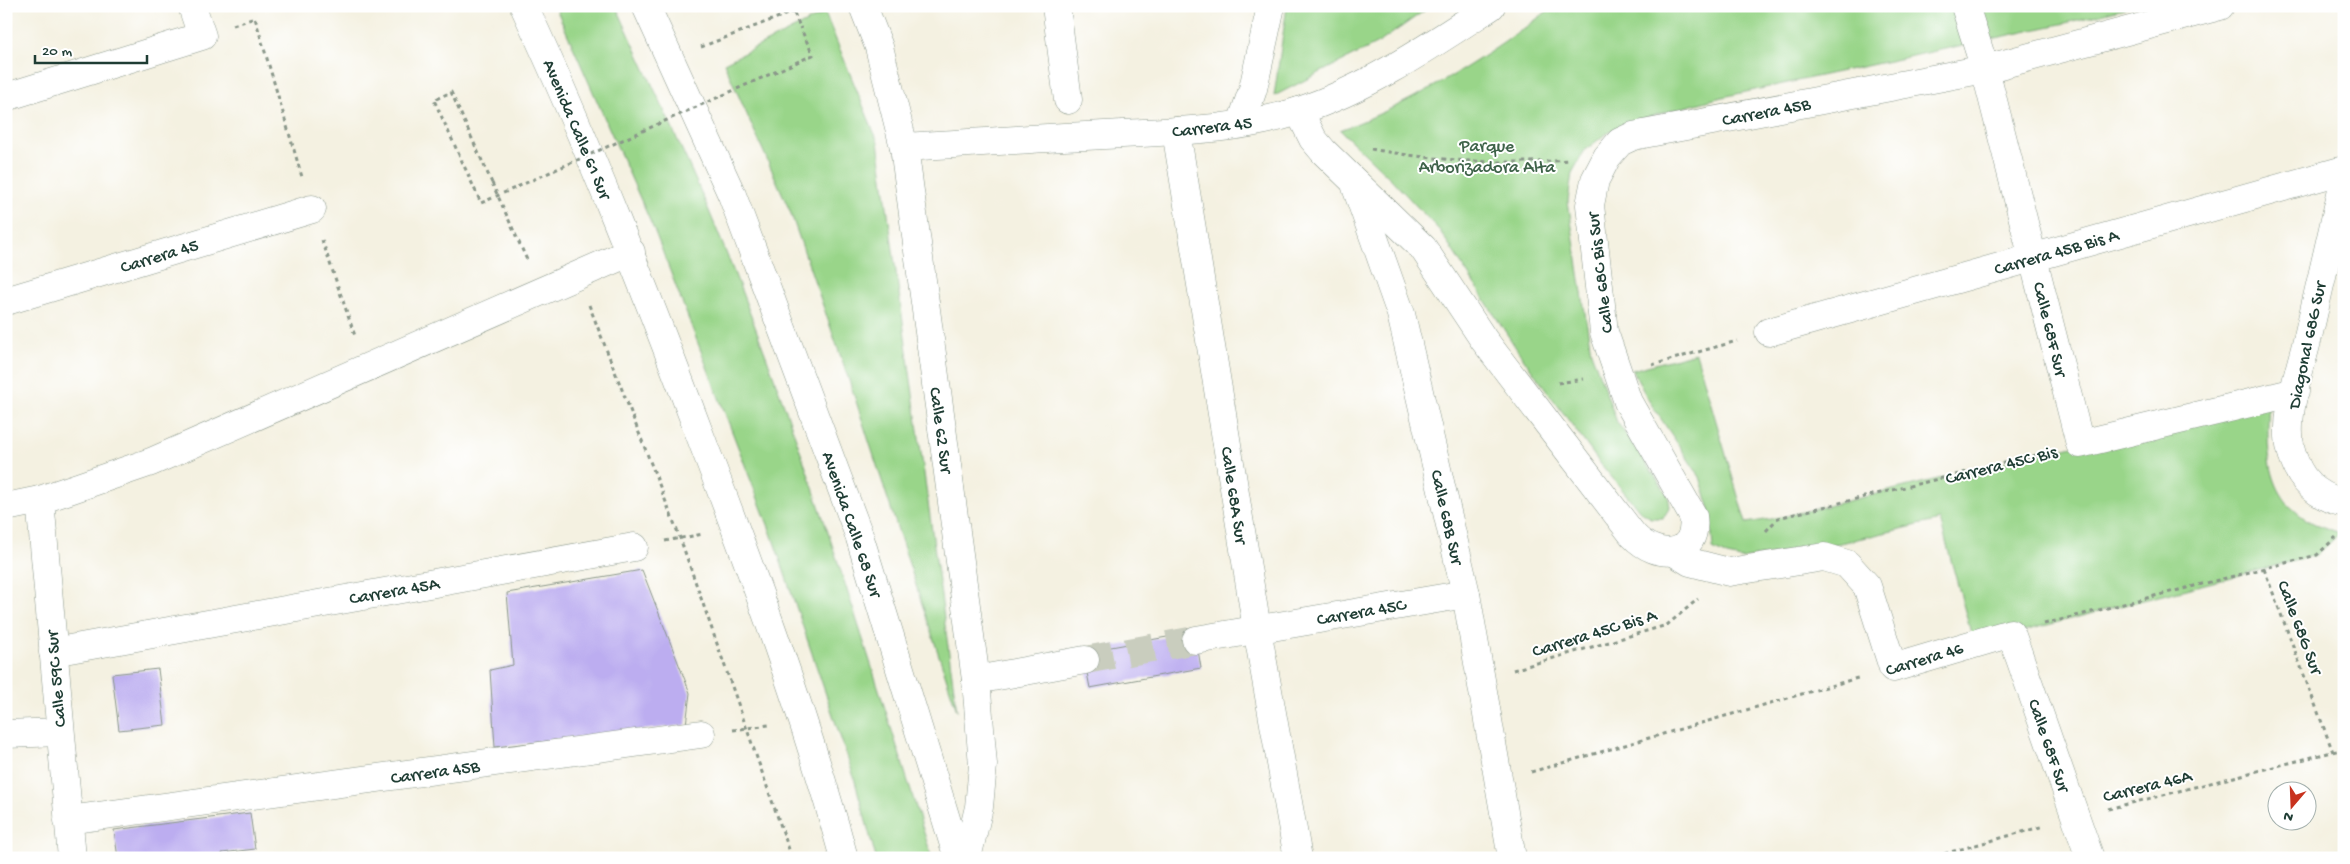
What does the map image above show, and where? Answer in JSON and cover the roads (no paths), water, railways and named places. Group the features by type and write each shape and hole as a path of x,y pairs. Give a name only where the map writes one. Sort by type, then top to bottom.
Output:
{"street":[{"path":"6,97 202,36 192,6"},
{"name":"Avenida Calle 61 Sur","path":"524,6 631,252"},
{"name":"Avenida Calle 68 Sur","path":"646,6 732,195 859,535 958,858"},
{"name":"Calle 62 Sur","path":"863,6 879,47 904,147 976,680 983,765 979,807 966,858"},
{"path":"1056,6 1068,100"},
{"path":"1241,124 1253,89 1271,6"},
{"name":"Carrera 45","path":"904,147 1176,131 1241,124 1299,111 1371,80 1413,57 1491,6"},
{"path":"1965,6 1985,69"},
{"name":"Carrera 45B","path":"1607,157 1620,142 1633,136 1985,69 2220,6"},
{"name":"Calle 68F Sur","path":"1985,69 2080,444"},
{"name":"Calle 68B Sur","path":"1299,111 1313,139 1355,183 1423,248 1484,340 1633,535 1642,544 1657,552 1674,552"},
{"name":"Calle 68A Sur","path":"1176,131 1257,629 1298,858"},
{"name":"Calle 68C Bis Sur","path":"1607,157 1595,180 1590,205 1604,332 1628,402 1694,516 1695,526 1687,542 1674,552"},
{"name":"Carrera 45B Bis A","path":"1769,332 2344,170"},
{"name":"Diagonal 68G Sur","path":"2344,181 2333,272 2295,392 2289,428 2290,448 2302,479 2315,492 2328,499 2344,503"},
{"name":"Calle 68B Sur","path":"1355,183 1401,314 1466,594 1512,858"},
{"name":"Carrera 45","path":"6,301 312,209"},
{"path":"6,507 40,500 151,462 631,252 757,586 844,858"},
{"name":"Carrera 45C Bis","path":"2080,444 2295,392"},
{"name":"Calle 59C Sur","path":"40,500 72,858"},
{"name":"Carrera 45A","path":"53,652 634,546"},
{"name":"Carrera 46","path":"1674,552 1690,562 1729,572 1824,557 1847,564 1867,586 1893,668 2011,633"},
{"name":"Carrera 45C","path":"1196,640 1466,594"},
{"name":"Calle 68F Sur","path":"2011,633 2090,858"},
{"path":"976,680 1084,660"},
{"path":"6,734 60,732"},
{"name":"Carrera 45B","path":"68,820 701,734"}],"tunnel":[{"path":"1085,660 1196,640"}],"park label":[{"name":"Parque Arborizadora Alta","path":"1487,155"}]}
